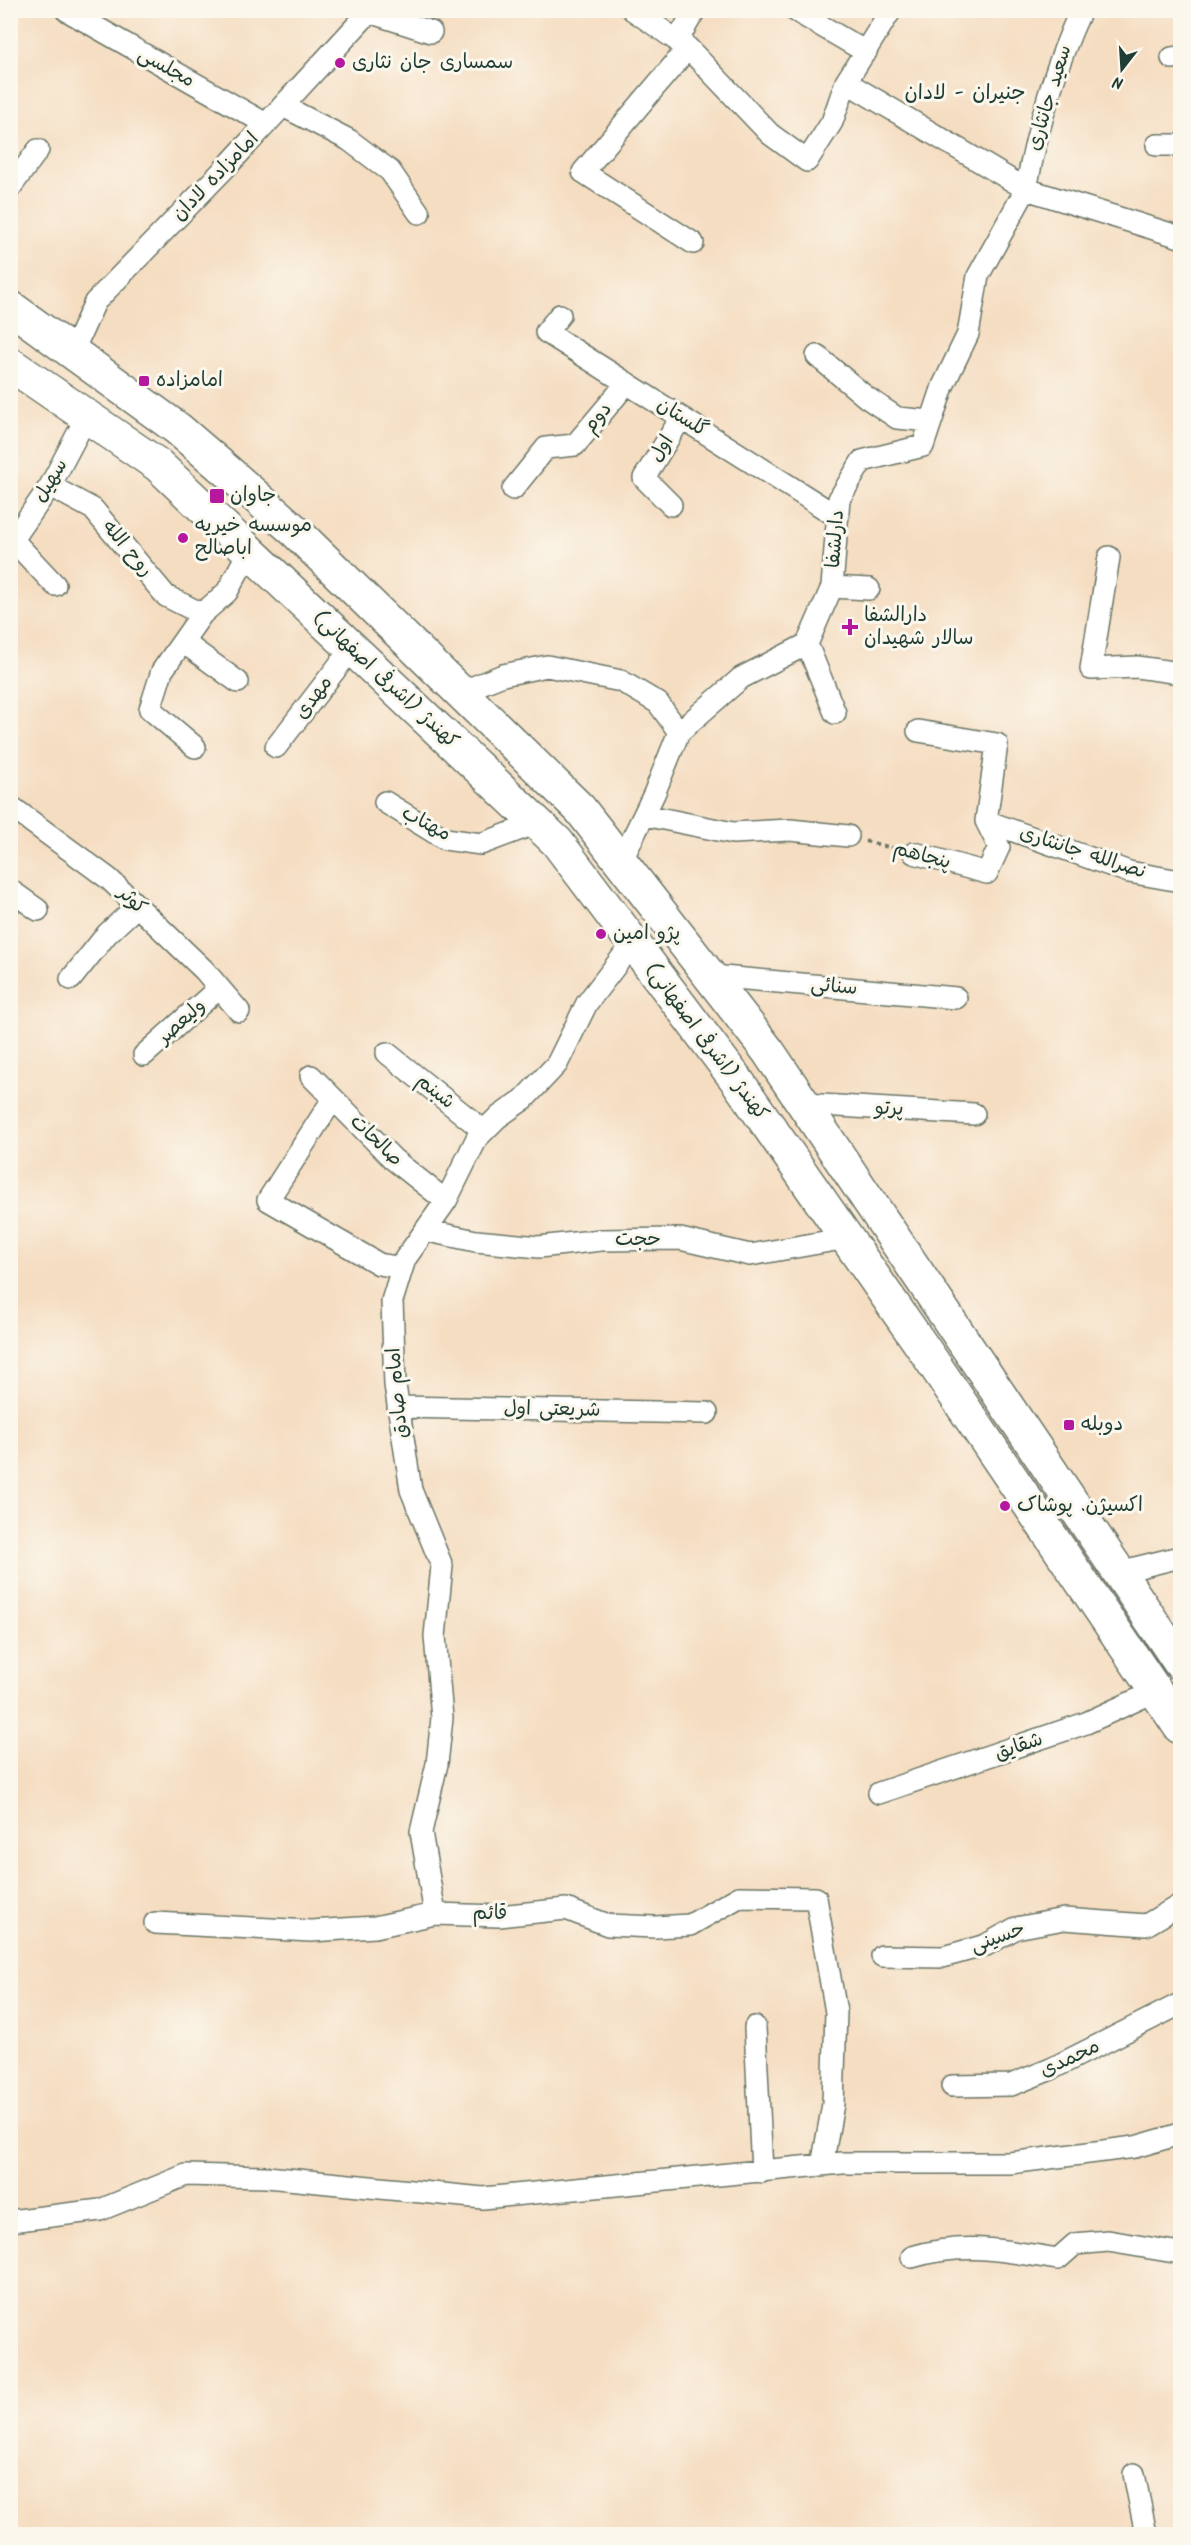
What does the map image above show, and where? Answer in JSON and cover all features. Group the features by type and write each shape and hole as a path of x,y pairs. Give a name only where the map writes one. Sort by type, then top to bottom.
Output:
{"main road":[{"path":"10,307 178,429 296,532 580,809 712,976 804,1104 1180,1663"},
{"path":"17,368 47,375 93,402 166,453 174,453 183,444 178,429"},
{"name":"کهندژ (اشرفی اصفهانی)","path":"17,368 158,465 557,842 738,1082 1028,1502 1180,1727"},
{"path":"221,526 226,515 233,514 256,520 365,617 384,618"},
{"path":"1028,1502 1059,1484"}],"street":[{"name":"مجلسی","path":"66,10 266,124"},
{"path":"633,10 683,45 770,134 807,161 832,122 846,82 891,10"},
{"path":"693,243 583,172 683,45 695,10"},
{"path":"794,10 866,52"},
{"name":"سعید جانثاری","path":"1026,189 1040,117 1067,41 1082,10"},
{"name":"امامزاده لادان","path":"73,351 95,302 266,124 370,11"},
{"path":"370,11 431,32"},
{"path":"846,82 1026,189 1180,237"},
{"path":"283,106 349,140 390,171 419,213"},
{"path":"1157,145 1180,145"},
{"path":"10,188 38,150"},
{"name":"دارلشفا","path":"807,644 832,586 839,499 861,461 922,446 943,386 968,334 978,276 1026,189"},
{"name":"گلستان","path":"560,315 546,332 838,517"},
{"path":"817,356 866,397 897,418 931,421"},
{"name":"دوم","path":"513,489 546,448 575,444 627,383"},
{"name":"سهیل","path":"12,540 50,486 87,416"},
{"name":"اول","path":"671,505 644,478 681,418"},
{"name":"روح الله","path":"50,486 93,508 166,596 202,614"},
{"path":"12,540 55,585"},
{"path":"195,747 150,709 162,671 202,614 227,592 249,551"},
{"path":"1109,557 1091,669 1137,667 1180,673"},
{"path":"832,586 870,589"},
{"path":"183,642 238,682"},
{"path":"621,862 644,816 679,732 741,678 807,644 835,713"},
{"name":"مهدی","path":"276,747 352,648"},
{"path":"461,692 503,675 547,666 621,681 658,703 679,732"},
{"path":"918,731 997,744 986,821"},
{"name":"مهتاب","path":"385,802 445,838 481,844 537,823"},
{"name":"کوثر","path":"10,806 109,879 219,988 239,1011"},
{"path":"644,816 733,833 790,830 848,836"},
{"name":"پنجاهم","path":"914,853 987,873 999,847 986,821"},
{"name":"نصرالله جاننثاری","path":"986,821 1129,872 1180,881"},
{"path":"10,890 38,910"},
{"path":"71,979 107,934 137,906"},
{"name":"امام صادق","path":"435,1914 421,1832 437,1764 442,1718 435,1636 442,1566 411,1490 398,1407 392,1301 405,1259 428,1231 446,1201 477,1138 497,1118 524,1099 557,1064 587,1003 633,943"},
{"name":"سنائی","path":"712,976 956,999"},
{"name":"ولیعصر","path":"144,1055 219,988"},
{"name":"شبنم","path":"387,1053 484,1131"},
{"name":"صالحات","path":"311,1076 393,1159 446,1201"},
{"path":"333,1099 268,1200 379,1264 402,1268"},
{"name":"پرتو","path":"804,1104 974,1114"},
{"name":"حجت","path":"428,1231 476,1241 538,1247 601,1240 680,1239 750,1255 847,1238"},
{"name":"شریعتی اول","path":"398,1407 707,1413"},
{"path":"1119,1572 1180,1557"},
{"name":"شقایق","path":"879,1793 1086,1723 1156,1691"},
{"name":"قائم","path":"155,1923 311,1931 375,1927 435,1914 499,1916 566,1909 608,1925 655,1927 690,1925 739,1897 816,1898 836,2012 833,2104 822,2166"},
{"name":"حسینی","path":"882,1956 943,1957 986,1945 1016,1928 1064,1919 1146,1925 1180,1905"},
{"name":"محمدی","path":"952,2086 1011,2085 1051,2069 1180,2004"},
{"path":"755,2027 762,2172"},
{"path":"10,2221 100,2210 186,2175 267,2177 483,2198 822,2166 1010,2163 1135,2147 1180,2134"},
{"path":"912,2258 938,2250 982,2247 1058,2259 1075,2244 1108,2241 1180,2253"},
{"path":"1134,2474 1146,2535"}],"path":[{"name":"پنجاهم","path":"848,836 914,853"}],"place":[{"name":"سمساری جان نثاری","path":"340,63"},
{"name":"امامزاده","path":"144,381"},
{"name":"جاوان","path":"217,496"},
{"name":"موسسه خیریه اباصالح","path":"183,538"},
{"name":"دارالشفا سالار شهیدان","path":"850,627"},
{"name":"پژو امین","path":"601,934"},
{"name":"دوبله","path":"1069,1425"},
{"name":"اکسیژن. پوشاک","path":"1005,1506"}],"district":[{"name":"جنیران - لادان","path":"965,93"}]}
